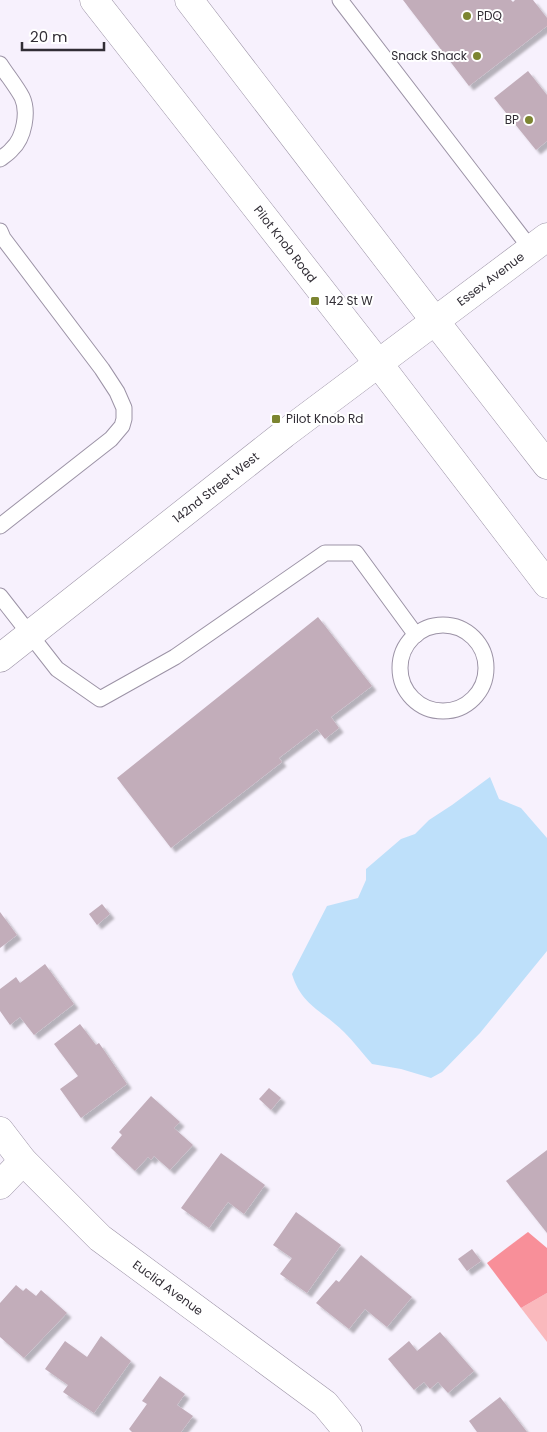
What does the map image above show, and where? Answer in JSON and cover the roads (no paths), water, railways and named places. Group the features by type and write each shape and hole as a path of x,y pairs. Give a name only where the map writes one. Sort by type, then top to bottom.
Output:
{"main road":[{"name":"Pilot Knob Road","path":"94,0 378,363 547,584"},
{"path":"189,0 434,321 547,465"},
{"name":"Essex Avenue","path":"434,321 539,243"},
{"name":"142nd Street West","path":"0,658 201,498 434,321"},
{"name":"Euclid Avenue","path":"0,1131 23,1161 100,1238 326,1404 348,1432"},
{"path":"0,1185 23,1161"}],"lane":[{"path":"340,0 539,243"},
{"path":"0,64 22,98 25,106 22,135 14,148 0,159"},
{"path":"0,231 3,238 102,369 124,408 124,419 122,426 110,439 0,526"},
{"path":"0,596 57,669 100,699 175,657 325,553 356,553 416,634"},
{"path":"442,625 456,626 468,632 478,642 484,654 486,668 484,681 478,693 468,703 455,710 440,711 426,707 414,699 405,688 401,674 401,659 406,645 416,634 428,628 442,625"}],"water":[{"path":"490,777 499,799 521,808 547,838 547,951 480,1033 442,1072 431,1078 401,1069 372,1064 344,1032 307,1000 296,985 292,974 327,906 358,898 366,880 366,869 401,839 415,834 429,820"}],"place":[{"name":"PDQ","path":"467,16"},
{"name":"Snack Shack","path":"477,56"},
{"name":"BP","path":"529,120"},
{"name":"142 St W","path":"315,301"},
{"name":"Pilot Knob Rd","path":"276,419"}]}
